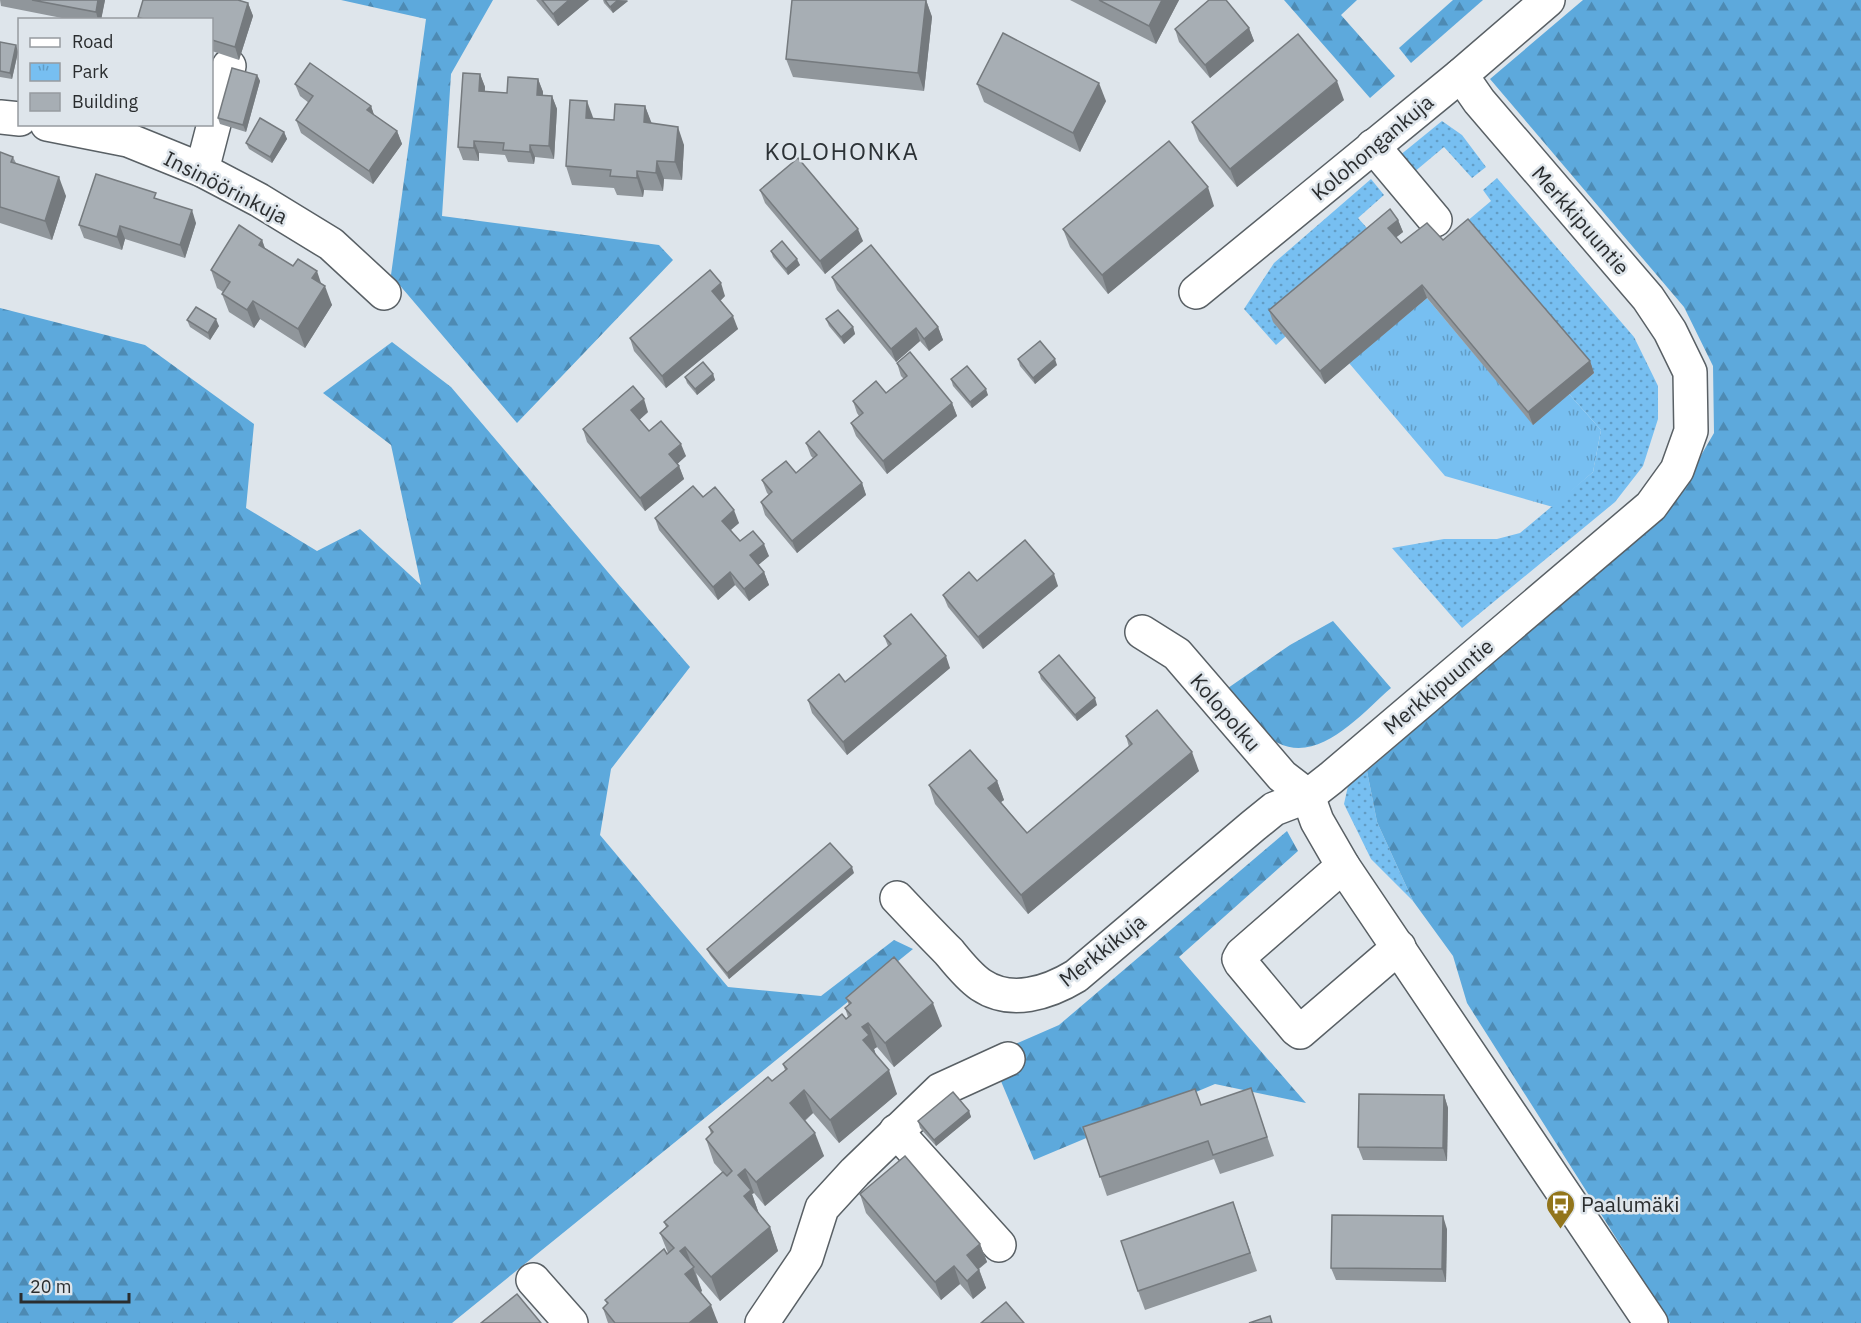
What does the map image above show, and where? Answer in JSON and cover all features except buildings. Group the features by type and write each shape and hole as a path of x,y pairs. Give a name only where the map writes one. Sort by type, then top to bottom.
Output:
{"street":[{"name":"Kolohongankuja","path":"1196,292 1461,75 1548,0"},
{"path":"213,125 229,66"},
{"name":"Merkkipuuntie","path":"1308,796 1652,506 1677,470 1690,431 1690,372 1670,331 1648,298 1479,101 1461,75"},
{"path":"0,117 18,119"},
{"name":"Insinöörinkuja","path":"57,126 128,140 201,170 259,200 331,244 384,293"},
{"path":"201,170 213,126"},
{"path":"1373,146 1435,220"},
{"name":"Kolopolku","path":"1142,632 1177,654 1282,776 1308,796"},
{"path":"1308,796 1317,821 1343,866 1651,1323"},
{"name":"Merkkikuja","path":"897,898 980,985 1000,994 1021,996 1049,990 1076,976 1274,809 1308,796"},
{"path":"1343,866 1242,954 1239,958 1241,963 1300,1032 1399,947"},
{"path":"762,1323 806,1258 822,1208 896,1131 940,1090 1008,1059"},
{"path":"896,1131 999,1245"},
{"path":"532,1280 571,1323"}],"green space":[{"path":"341,0 493,0 451,74 442,216 659,245 673,260 517,423 391,275 426,19"},
{"path":"1284,0 1357,0 1341,15 1395,76 1370,98"},
{"path":"1453,0 1483,0 1411,63 1399,48"},
{"path":"1583,0 1861,0 1861,1323 1670,1323 1467,1003 1453,956 1413,901 1377,822 1367,771 1671,507 1714,433 1713,366 1684,307 1490,79"},
{"path":"1442,121 1462,135 1486,167 1472,178 1444,147 1413,173 1399,156"},
{"path":"1497,178 1634,337 1658,386 1658,419 1643,466 1615,502 1462,628 1392,548 1444,539 1497,539 1520,533 1593,472 1601,430 1569,394 1594,373 1440,244 1491,201 1483,190"},
{"path":"1371,179 1384,195 1358,218 1375,237 1276,345 1244,309 1274,263"},
{"path":"1427,298 1533,424 1569,394 1601,430 1593,472 1553,507 1445,476 1349,363"},
{"path":"0,308 145,345 254,424 246,508 317,551 360,529 421,585 391,445 323,393 392,342 451,387 690,667 611,769 600,835 728,987 821,996 894,940 913,949 452,1323 0,1323"},
{"path":"1333,621 1391,688 1354,722 1325,741 1309,747 1294,748 1278,743 1260,726 1228,688 1290,645"},
{"path":"1367,771 1377,822 1413,901 1371,859 1344,804 1348,786"},
{"path":"1287,831 1298,851 1179,957 1306,1103 1215,1084 1034,1160 990,1055 1059,1025"}],"place":[{"name":"Paalumäki","path":"1560,1230"}],"district":[{"name":"KOLOHONKA","path":"842,151"}]}
